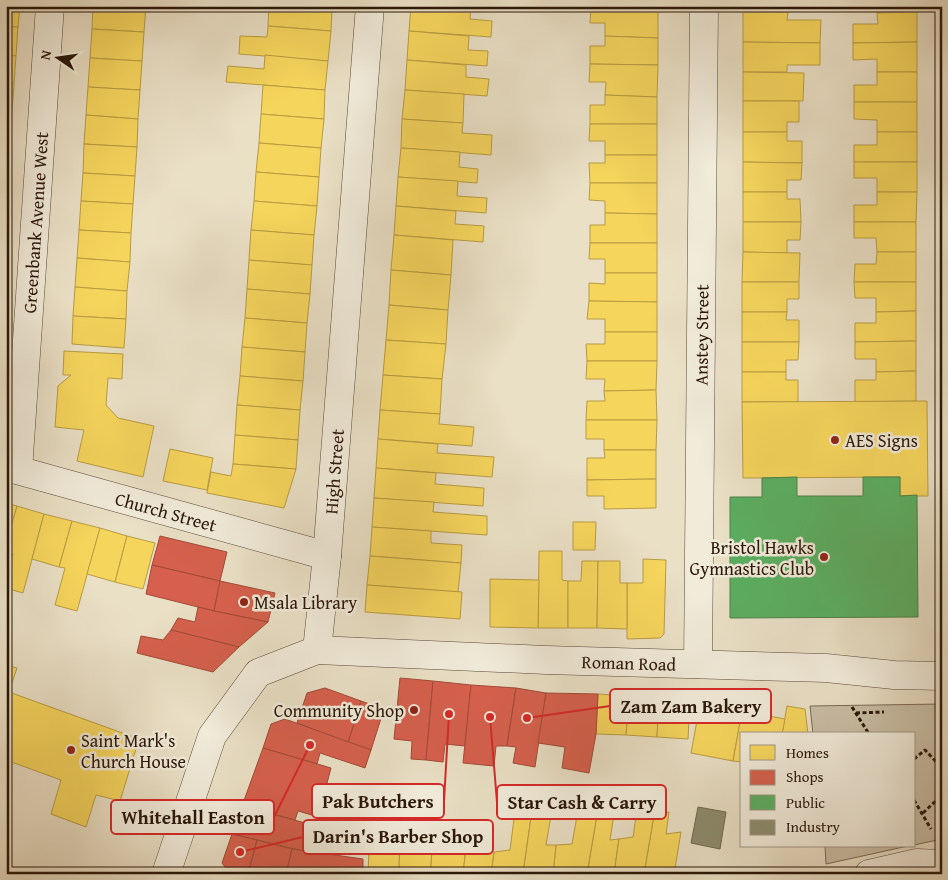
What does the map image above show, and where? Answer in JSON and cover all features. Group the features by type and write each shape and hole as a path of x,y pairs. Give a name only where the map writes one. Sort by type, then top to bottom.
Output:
{"street":[{"name":"Greenbank Avenue West","path":"12,469 50,6"},
{"name":"High Street","path":"317,650 370,6"},
{"name":"Anstey Street","path":"698,664 704,6"},
{"name":"Church Street","path":"12,469 326,556"},
{"name":"Roman Road","path":"317,650 826,668 894,675 942,676"},
{"path":"166,874 212,736 258,673 317,650"},
{"path":"869,874 916,863 942,864"}],"path":[{"path":"916,757 925,750 942,768"},
{"path":"923,812 942,795"},
{"path":"916,803 935,836"}],"shaded area":[{"path":"942,704 942,839 916,845 916,732 813,732 810,706"},
{"path":"825,848 899,848 826,864"}],"building: Homes":[{"path":"6,6 20,6 18,27 6,27"},
{"path":"93,6 146,6 144,32 92,29"},
{"path":"269,6 332,6 331,31 268,26"},
{"path":"411,6 471,7 470,19 492,21 491,37 409,31"},
{"path":"591,6 658,7 658,38 605,36 605,23 590,23"},
{"path":"743,6 788,6 788,12 743,12"},
{"path":"877,6 917,6 917,12 877,13"},
{"path":"743,12 788,12 787,20 821,20 820,43 743,42"},
{"path":"917,12 917,42 853,43 853,24 878,24 877,13"},
{"path":"268,26 331,31 328,61 239,54 240,36 267,37"},
{"path":"6,27 18,27 16,56 6,55"},
{"path":"92,29 144,32 142,61 90,58"},
{"path":"409,31 469,36 468,50 488,51 487,66 407,60"},
{"path":"605,36 658,38 658,65 590,64 590,46 605,46"},
{"path":"743,42 820,43 820,65 787,65 787,72 743,72"},
{"path":"917,42 917,72 877,72 877,59 853,60 853,43"},
{"path":"6,55 16,56 14,84 6,83"},
{"path":"265,55 328,61 325,90 226,82 228,66 264,69"},
{"path":"90,58 142,61 140,90 88,87"},
{"path":"407,60 466,65 466,77 489,79 487,96 405,90"},
{"path":"590,64 658,65 657,97 605,95 606,82 589,82"},
{"path":"743,72 804,73 803,101 743,101"},
{"path":"877,72 917,72 917,102 854,102 854,85 877,85"},
{"path":"6,83 14,84 12,112 6,112"},
{"path":"263,85 325,90 324,119 261,114"},
{"path":"88,87 140,90 138,119 86,115"},
{"path":"405,90 464,94 463,123 402,119"},
{"path":"605,95 657,97 657,124 590,124 590,105 605,105"},
{"path":"743,101 799,101 799,122 787,122 787,132 743,132"},
{"path":"854,102 917,102 917,132 877,132 877,120 854,119"},
{"path":"6,112 12,112 9,140 6,140"},
{"path":"261,114 324,119 321,148 259,143"},
{"path":"86,115 138,119 137,147 84,144"},
{"path":"402,119 463,123 462,133 492,135 491,155 401,148"},
{"path":"590,124 657,124 657,155 605,155 605,141 589,141"},
{"path":"743,132 787,132 787,141 802,141 802,163 743,162"},
{"path":"877,132 917,132 917,162 854,162 854,145 877,145"},
{"path":"6,140 9,140 8,169 6,168"},
{"path":"259,143 321,148 319,177 256,172"},
{"path":"84,144 137,147 135,176 83,173"},
{"path":"401,148 460,152 459,167 478,169 477,183 398,177"},
{"path":"605,155 657,155 657,183 590,183 589,163 605,163"},
{"path":"743,162 802,163 801,180 787,180 787,192 743,192"},
{"path":"854,162 917,162 917,192 877,192 877,178 854,178"},
{"path":"256,172 319,177 317,206 254,201"},
{"path":"83,173 135,176 133,204 81,201"},
{"path":"398,177 458,181 457,196 487,198 486,213 396,206"},
{"path":"590,183 657,183 657,214 605,213 605,201 589,200"},
{"path":"743,192 787,192 787,199 800,199 801,222 743,222"},
{"path":"877,192 917,192 916,222 854,222 854,205 877,205"},
{"path":"81,201 133,204 131,233 79,230"},
{"path":"254,201 317,206 314,235 251,230"},
{"path":"396,206 456,211 455,224 484,226 483,242 394,235"},
{"path":"605,213 657,214 657,243 590,243 590,225 605,225"},
{"path":"743,222 801,222 800,240 787,240 787,253 743,252"},
{"path":"854,222 916,222 916,252 877,252 876,238 854,238"},
{"path":"79,230 131,233 130,262 77,258"},
{"path":"251,230 314,235 312,265 249,260"},
{"path":"394,235 453,240 451,275 391,270"},
{"path":"590,243 657,243 657,273 605,273 605,259 589,259"},
{"path":"743,252 800,253 799,282 742,282"},
{"path":"877,252 916,252 916,282 854,282 855,264 876,264"},
{"path":"77,258 130,262 127,291 75,287"},
{"path":"249,260 312,265 310,294 247,289"},
{"path":"391,270 451,275 448,310 389,305"},
{"path":"605,273 657,273 657,302 589,301 589,283 605,284"},
{"path":"742,282 799,282 799,299 787,299 787,312 742,312"},
{"path":"854,282 916,282 916,311 876,312 876,298 855,298"},
{"path":"75,287 127,291 126,319 73,316"},
{"path":"247,289 310,294 307,323 245,318"},
{"path":"589,301 657,302 657,332 605,332 605,319 587,319"},
{"path":"389,305 448,310 446,344 386,340"},
{"path":"916,311 916,341 855,342 855,323 876,323 876,312"},
{"path":"742,312 787,312 786,320 799,320 799,342 742,342"},
{"path":"73,316 126,319 124,348 72,344"},
{"path":"245,318 307,323 305,352 242,347"},
{"path":"605,332 657,332 657,361 587,361 586,344 605,344"},
{"path":"386,340 446,344 442,379 383,375"},
{"path":"916,341 916,371 876,372 876,359 855,359 855,342"},
{"path":"742,342 799,342 798,360 786,360 786,372 742,372"},
{"path":"242,347 305,352 303,381 240,376"},
{"path":"64,351 123,354 122,379 108,378 106,405 118,418 154,426 143,477 77,461 84,430 55,427 58,386 71,375 63,375"},
{"path":"587,361 657,361 656,390 604,391 605,379 586,379"},
{"path":"916,371 916,401 855,402 855,380 876,380 876,372"},
{"path":"742,372 786,372 786,380 798,380 798,402 742,402"},
{"path":"383,375 442,379 440,414 380,410"},
{"path":"240,376 303,381 300,410 237,405"},
{"path":"656,390 657,420 586,420 587,401 605,401 604,391"},
{"name":"AES Signs","path":"927,401 928,496 900,496 900,477 743,478 742,402"},
{"path":"237,405 300,410 298,440 235,435"},
{"path":"380,410 440,414 439,424 474,427 472,446 378,439"},
{"path":"586,420 657,420 656,450 604,450 604,439 586,439"},
{"path":"235,435 298,440 296,469 233,464"},
{"path":"378,439 438,444 437,453 494,457 492,477 376,468"},
{"path":"170,449 213,458 207,490 163,481"},
{"path":"604,450 656,450 656,479 587,480 587,458 605,458"},
{"path":"233,464 296,469 284,508 207,493 211,472 231,476"},
{"path":"376,468 436,473 435,484 484,488 483,506 374,498"},
{"path":"656,479 656,508 604,509 604,496 587,496 587,480"},
{"path":"374,498 434,502 433,512 487,516 487,535 372,527"},
{"path":"6,503 17,506 6,545"},
{"path":"17,506 44,514 23,593 6,588 13,554 6,552 6,545"},
{"path":"44,514 72,521 59,567 32,559"},
{"path":"72,521 100,528 77,611 55,605 65,568 59,567"},
{"path":"573,522 596,522 595,550 573,550"},
{"path":"372,527 431,531 431,543 462,545 461,563 370,556"},
{"path":"100,528 127,536 115,582 87,574"},
{"path":"127,536 155,543 143,589 115,582"},
{"path":"539,551 562,551 562,580 568,581 568,628 538,628"},
{"path":"370,556 461,563 458,592 367,585"},
{"path":"643,559 666,560 664,634 660,638 627,639 627,583 643,583"},
{"path":"582,561 598,561 597,628 568,628 568,581 581,581"},
{"path":"598,561 620,561 620,583 627,583 627,629 597,628"},
{"path":"490,579 539,580 538,628 490,627"},
{"path":"367,585 462,592 460,619 365,612"},
{"name":"Saint Mark's Church House","path":"6,665 17,668 9,692 139,739 120,801 96,795 86,827 51,814 61,780 6,760"},
{"path":"598,694 629,696 626,735 596,734"},
{"path":"629,696 659,697 657,737 626,735"},
{"path":"659,697 690,699 688,739 657,737"},
{"path":"700,704 742,711 733,761 691,753"},
{"path":"787,706 805,709 808,732 782,732"},
{"path":"742,711 785,719 782,732 740,732 740,762 733,761"},
{"path":"615,808 610,840 619,839 614,874 587,874 598,809"},
{"path":"598,809 587,874 553,874 556,845 572,844 578,810"},
{"path":"532,810 523,874 491,874 494,852 510,850 515,811"},
{"path":"532,810 552,810 546,845 556,845 553,874 523,874"},
{"path":"669,812 666,834 681,832 674,874 644,874 654,815"},
{"path":"654,815 644,874 614,874 619,839 633,837 636,817"},
{"path":"449,820 469,821 463,874 430,874 432,851 446,851"},
{"path":"469,821 490,824 487,851 494,852 491,874 463,874"},
{"path":"381,829 400,830 399,874 368,874 369,849 381,849"},
{"path":"400,830 421,830 421,850 432,851 430,874 399,874"}],"building: Shops":[{"path":"160,536 227,552 220,581 152,565"},
{"path":"152,565 220,581 214,611 146,594"},
{"name":"Msala Library","path":"220,581 275,593 268,622 214,611"},
{"path":"198,607 268,622 239,647 171,630 178,618 195,622"},
{"path":"171,630 239,647 213,672 137,653 141,636 163,640"},
{"name":"Community Shop","path":"400,678 433,681 426,760 411,759 412,741 394,739"},
{"path":"433,681 471,685 465,746 445,744 443,762 426,760"},
{"path":"471,685 516,688 507,746 496,746 494,766 463,763"},
{"path":"325,688 361,701 348,743 297,723 307,693"},
{"path":"516,688 546,693 535,767 513,763 516,747 507,746"},
{"path":"546,693 598,694 596,734 589,773 562,768 565,747 538,743"},
{"path":"361,701 384,709 371,750 348,743"},
{"path":"285,719 371,750 365,768 320,753 317,764 263,748 271,724"},
{"path":"263,748 331,768 326,787 318,786 315,794 321,796 315,816 298,811 295,820 242,806"},
{"path":"242,806 309,824 303,851 232,834"},
{"path":"232,834 257,840 248,874 228,871 222,863"},
{"path":"257,840 292,849 286,874 248,874"},
{"path":"292,849 363,859 363,874 286,874"}],"building: Public":[{"name":"Bristol Hawks Gymnastics Club","path":"797,477 797,496 863,496 863,477 900,477 900,496 917,495 918,617 730,618 730,497 762,497 762,478"}],"building: Industry":[{"path":"698,807 726,812 720,849 691,843"}],"place":[{"name":"AES Signs","path":"835,440"},
{"name":"Bristol Hawks Gymnastics Club","path":"824,557"},
{"name":"Msala Library","path":"244,602"},
{"name":"Community Shop","path":"414,710"},
{"name":"Pak Butchers","path":"449,714"},
{"name":"Star Cash & Carry","path":"490,717"},
{"name":"Zam Zam Bakery","path":"527,718"},
{"name":"Whitehall Easton","path":"310,745"},
{"name":"Saint Mark's Church House","path":"71,750"},
{"name":"Darin's Barber Shop","path":"240,852"}]}
